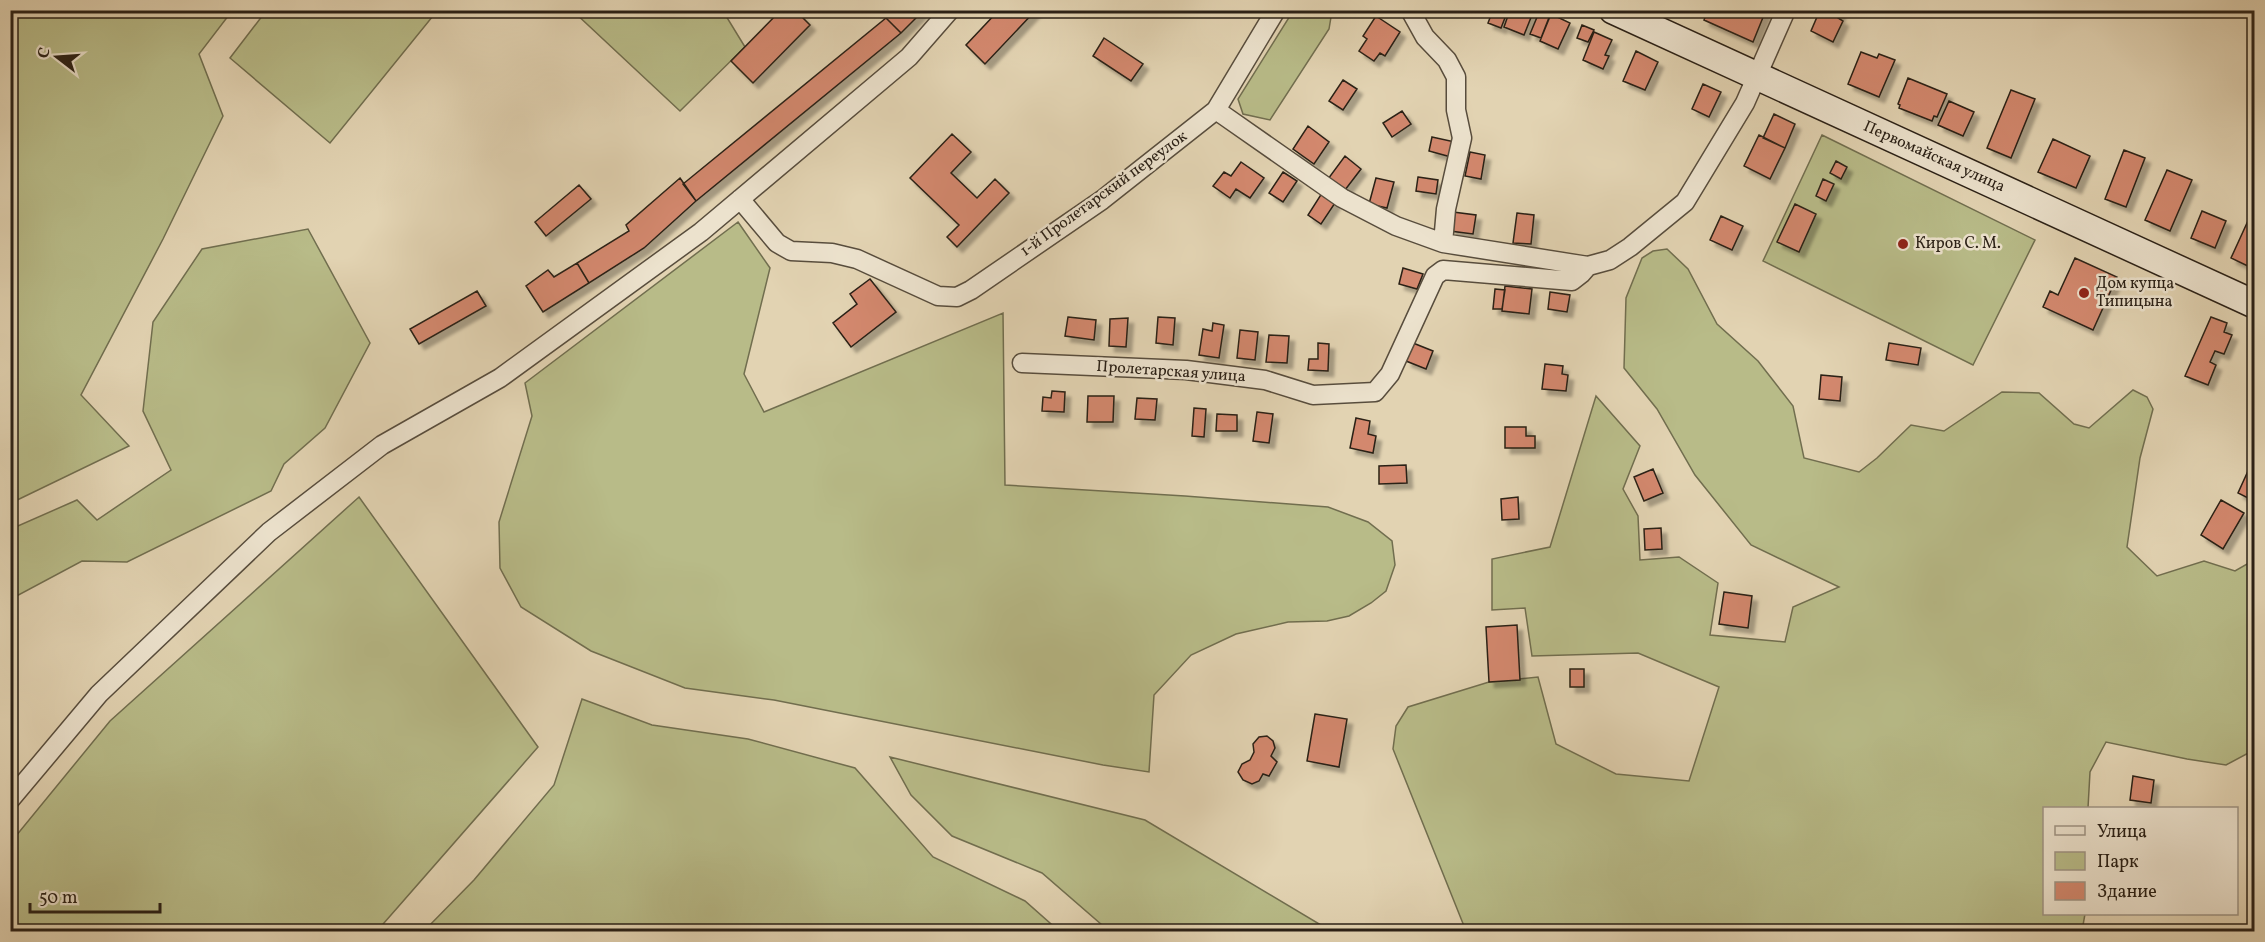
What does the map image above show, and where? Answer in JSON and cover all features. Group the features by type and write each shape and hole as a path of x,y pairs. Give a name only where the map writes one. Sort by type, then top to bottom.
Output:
{"main road":[{"name":"Первомайская улица","path":"1613,10 2254,304"}],"street":[{"path":"10,800 99,694 269,532 382,445 500,378 701,232 909,57 950,10"},
{"name":"1-й Пролетарский переулок","path":"740,198 777,243 791,251 832,253 858,259 938,296 957,297 971,290 1102,200 1216,110 1276,10"},
{"path":"1410,10 1425,37 1447,60 1456,77 1456,110 1462,138 1446,209 1443,243"},
{"name":"Пролетарская улица","path":"1022,363 1186,370 1265,380 1312,394 1375,392 1390,374 1435,276 1443,270 1572,280 1588,266 1610,260 1685,202 1745,103 1786,10"},
{"path":"1216,110 1342,198 1396,226 1443,243 1588,266"}],"green space":[{"path":"11,10 232,11 199,54 223,116 163,239 81,395 129,446 11,503"},
{"path":"266,11 437,11 330,143 230,58"},
{"path":"573,11 723,11 745,47 680,111"},
{"path":"1293,11 1332,11 1329,29 1270,120 1243,114 1238,99"},
{"path":"1822,135 2035,240 1973,365 1763,261"},
{"path":"738,222 770,268 744,374 764,412 1003,313 1005,485 1328,507 1368,522 1392,541 1395,565 1386,591 1349,616 1327,621 1288,622 1236,634 1191,655 1154,695 1149,772 774,700 685,688 591,651 521,607 500,568 499,522 532,416 525,383"},
{"path":"308,229 370,343 325,428 284,464 271,491 127,562 82,561 11,599 11,529 77,500 97,520 171,470 143,411 153,322 202,249"},
{"path":"1667,249 1688,269 1717,324 1758,361 1793,406 1804,458 1859,472 1911,425 1944,431 2002,392 2039,393 2074,424 2089,428 2133,390 2147,397 2153,409 2140,458 2127,547 2157,576 2204,561 2235,571 2254,560 2254,750 2226,765 2106,742 2090,772 2088,807 2043,807 2043,915 2085,915 2082,931 1466,931 1393,749 1396,726 1408,707 1489,682 1538,677 1556,744 1616,774 1689,781 1719,687 1638,653 1532,656 1525,608 1492,610 1492,559 1550,547 1596,396 1640,446 1623,489 1638,516 1640,560 1679,557 1718,583 1710,635 1785,642 1793,607 1839,587 1751,545 1695,475 1657,409 1624,368 1626,298 1642,258 1653,251"},
{"path":"359,497 538,747 377,931 11,931 11,842 110,721"},
{"path":"582,699 652,725 748,739 855,768 933,857 1025,901 1059,931 424,931 474,880 554,785"},
{"path":"890,757 1145,820 1331,931 1109,931 1042,873 952,836 911,795"}],"building":[{"path":"781,10 795,10 810,25 753,83 731,61"},
{"path":"894,10 923,11 901,33 886,18"},
{"path":"999,10 1036,10 985,64 966,45"},
{"path":"1493,10 1508,10 1501,28 1488,23"},
{"path":"1510,10 1534,10 1524,35 1504,27"},
{"path":"1540,10 1550,15 1541,38 1530,34"},
{"path":"1708,10 1766,10 1753,42 1704,20"},
{"path":"1820,10 1841,10 1838,18 1843,21 1833,42 1811,31"},
{"path":"1551,14 1570,23 1558,49 1540,41"},
{"path":"1376,16 1400,32 1385,56 1380,53 1374,61 1359,51 1367,39 1363,36"},
{"path":"886,18 901,33 696,201 683,184"},
{"path":"1582,25 1594,30 1588,42 1577,38"},
{"path":"1594,32 1612,40 1605,55 1609,56 1603,69 1583,60"},
{"path":"1104,38 1143,64 1131,81 1093,56"},
{"path":"1636,51 1658,62 1645,90 1623,81"},
{"path":"1861,52 1877,58 1879,54 1895,60 1879,97 1848,84"},
{"path":"1908,78 1947,94 1937,117 1934,116 1932,121 1899,108 1898,104"},
{"path":"1343,80 1357,89 1343,110 1329,101"},
{"path":"1703,84 1721,92 1709,117 1692,109"},
{"path":"2011,90 2035,99 2011,158 1987,148"},
{"path":"1949,101 1974,112 1963,136 1938,125"},
{"path":"1402,111 1411,124 1392,137 1383,123"},
{"path":"1774,114 1795,124 1785,148 1763,138"},
{"path":"1308,126 1329,142 1314,164 1293,149"},
{"path":"952,134 971,152 951,173 977,198 995,179 1009,193 957,247 947,237 959,225 910,178"},
{"path":"1759,135 1785,148 1770,179 1744,166"},
{"path":"1432,137 1455,142 1451,157 1429,151"},
{"path":"2053,139 2090,156 2076,188 2038,172"},
{"path":"2124,150 2145,158 2126,207 2105,199"},
{"path":"1470,152 1485,155 1481,179 1465,176"},
{"path":"1345,156 1361,169 1345,190 1328,179"},
{"path":"1836,161 1847,167 1841,179 1830,173"},
{"path":"1241,162 1264,178 1250,198 1236,189 1230,198 1213,186 1224,172 1231,176"},
{"path":"2167,170 2192,180 2170,231 2145,220"},
{"path":"1283,172 1297,181 1283,202 1269,193"},
{"path":"1418,177 1438,180 1436,194 1416,191"},
{"path":"680,178 696,201 644,248 589,283 577,263 629,231 626,225"},
{"path":"1376,178 1394,182 1387,208 1369,204"},
{"path":"1823,179 1834,184 1826,201 1816,196"},
{"path":"579,185 591,199 546,236 535,222"},
{"path":"1322,193 1335,203 1321,224 1308,215"},
{"path":"1795,204 1816,214 1799,252 1777,242"},
{"path":"2202,211 2226,221 2215,248 2191,238"},
{"path":"1453,212 1476,215 1473,234 1450,231"},
{"path":"2252,212 2254,214 2254,269 2231,258"},
{"path":"1517,213 1534,215 1531,244 1513,243"},
{"path":"1721,216 1743,226 1732,250 1710,240"},
{"name":"Дом купца Типицына","path":"2075,258 2117,277 2093,330 2043,307 2050,291 2058,295"},
{"path":"577,263 589,283 543,312 526,286 548,270 554,277"},
{"path":"1403,268 1423,274 1417,289 1399,284"},
{"path":"870,279 896,312 851,347 833,323 857,304 850,294"},
{"path":"1505,286 1532,289 1529,314 1502,311"},
{"path":"1495,289 1505,290 1502,309 1493,309"},
{"path":"477,291 486,306 419,344 410,329"},
{"path":"1550,292 1570,295 1567,312 1548,309"},
{"path":"1068,317 1096,320 1094,340 1065,336"},
{"path":"1158,317 1175,318 1173,345 1156,343"},
{"path":"2211,317 2227,323 2224,332 2232,335 2224,354 2215,351 2210,362 2216,365 2208,385 2185,376"},
{"path":"1128,318 1126,347 1109,346 1110,319"},
{"path":"1213,323 1224,325 1219,358 1199,355 1203,329 1212,331"},
{"path":"1240,330 1258,332 1255,360 1237,358"},
{"path":"1269,335 1289,336 1287,363 1266,362"},
{"path":"1318,343 1329,344 1328,371 1308,370 1309,359 1318,359"},
{"path":"1413,343 1433,351 1426,369 1406,361"},
{"path":"1889,343 1921,348 1918,365 1886,360"},
{"path":"1545,364 1563,366 1562,374 1568,375 1566,391 1542,389"},
{"path":"1821,375 1842,377 1840,401 1819,399"},
{"path":"1052,391 1065,392 1064,412 1042,411 1043,397 1051,398"},
{"path":"1088,396 1114,396 1113,422 1087,422"},
{"path":"1137,398 1157,399 1155,420 1135,419"},
{"path":"1194,408 1206,409 1204,437 1192,436"},
{"path":"1257,412 1273,414 1269,443 1253,441"},
{"path":"1217,414 1237,415 1237,431 1216,431"},
{"path":"1356,418 1370,421 1368,434 1376,436 1373,453 1350,448"},
{"path":"1505,427 1526,427 1526,436 1535,436 1535,448 1505,448"},
{"path":"1406,465 1407,483 1379,484 1379,466"},
{"path":"1653,469 1663,493 1644,501 1634,477"},
{"path":"2248,471 2254,474 2254,501 2238,493"},
{"path":"1518,497 1519,519 1502,520 1501,499"},
{"path":"2221,500 2244,513 2223,549 2201,535"},
{"path":"1661,528 1662,549 1645,550 1644,529"},
{"path":"1724,592 1752,596 1748,628 1719,624"},
{"path":"1517,625 1520,680 1489,682 1486,627"},
{"path":"1570,669 1584,669 1584,687 1570,687"},
{"path":"1315,714 1347,719 1339,767 1307,761"},
{"path":"1267,736 1273,741 1275,748 1271,756 1277,762 1269,776 1263,774 1259,781 1252,784 1243,780 1238,772 1242,764 1250,760 1254,752 1253,744 1259,737"},
{"path":"2133,776 2154,780 2151,803 2130,800"}],"place":[{"name":"Киров С. М.","path":"1903,244"},
{"name":"Дом купца Типицына","path":"2084,293"}]}
